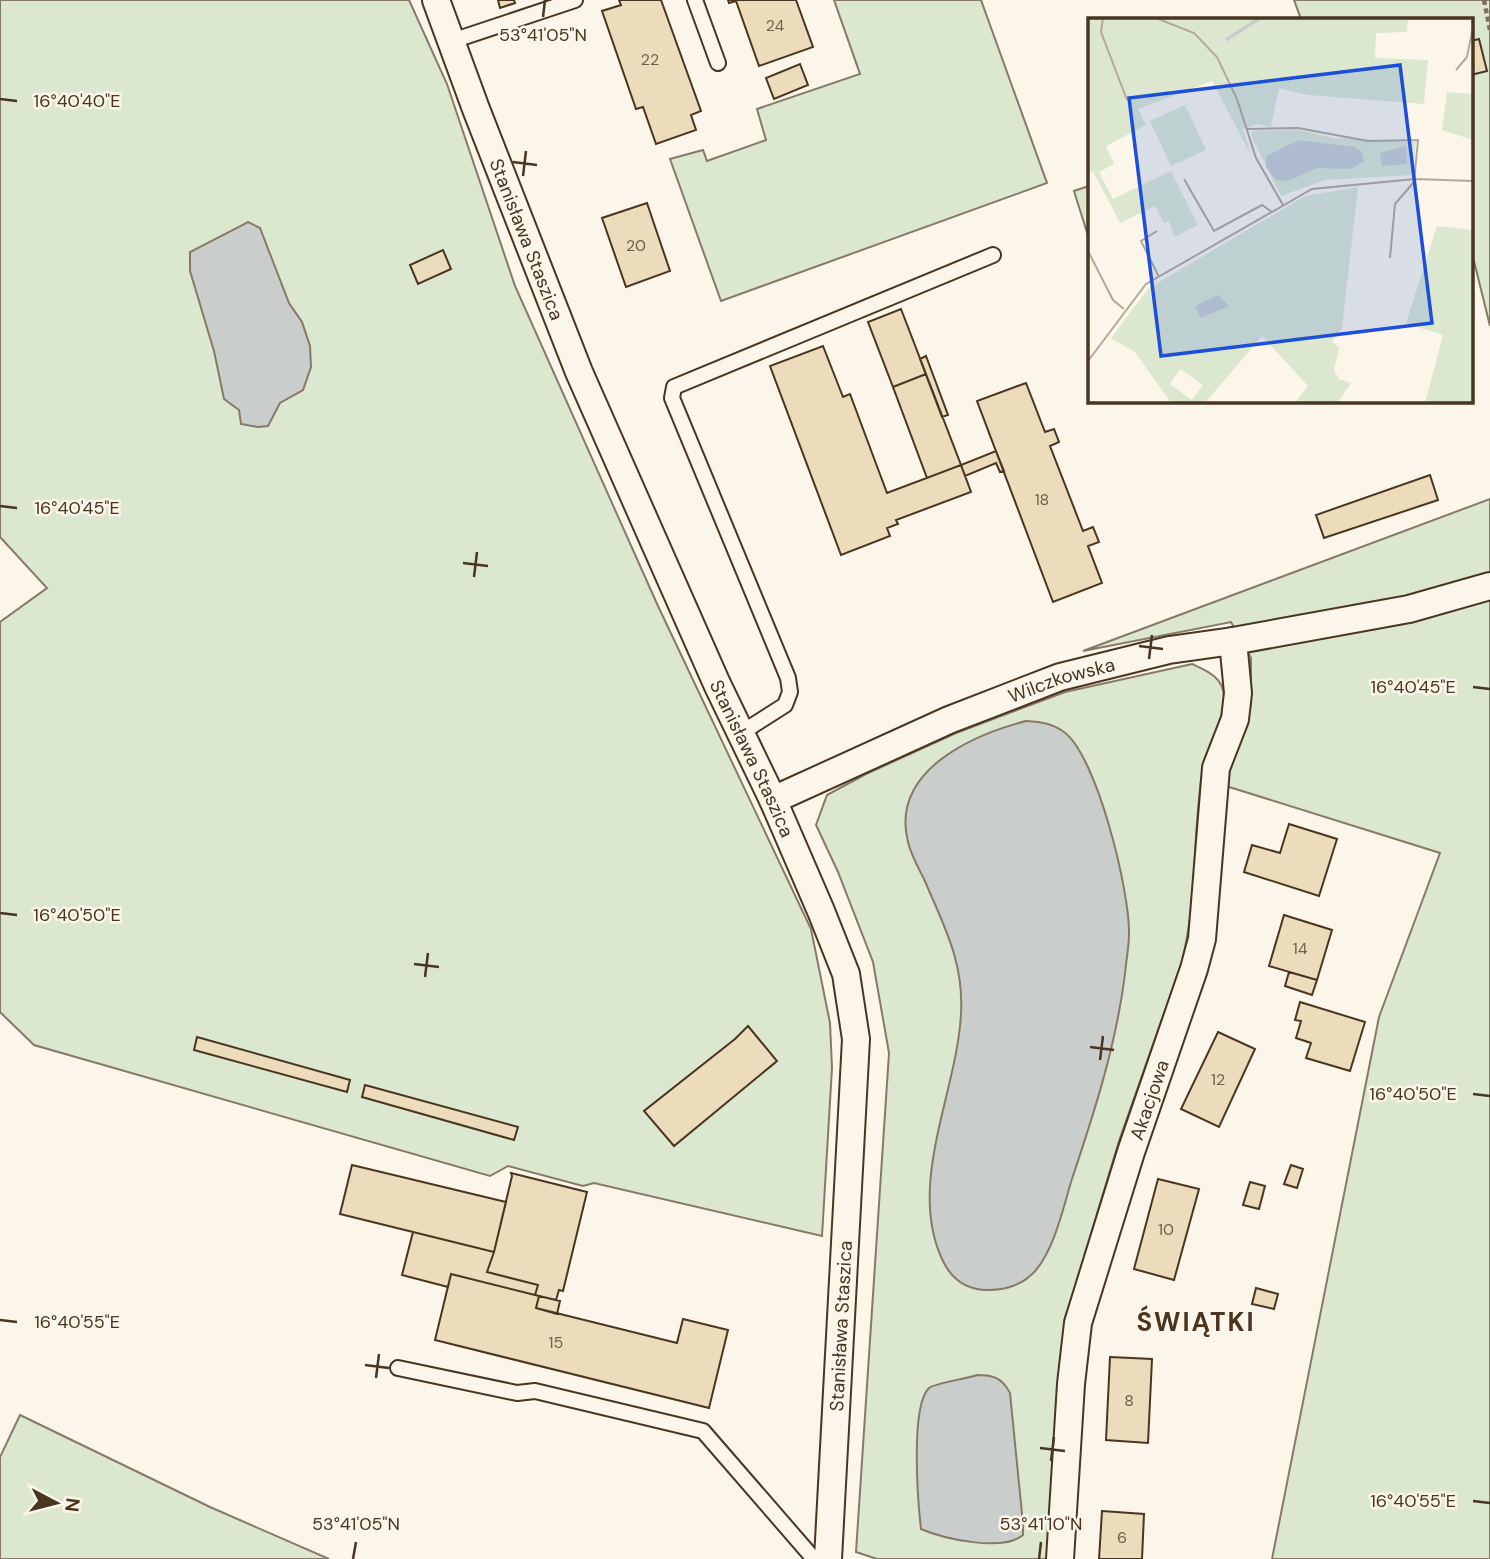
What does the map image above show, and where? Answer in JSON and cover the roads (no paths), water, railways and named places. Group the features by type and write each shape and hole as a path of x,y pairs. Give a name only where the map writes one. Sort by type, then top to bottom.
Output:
{"street":[{"name":"Stanisława Staszica","path":"436,0 579,372 773,800 846,974 856,1039 828,1559"},
{"name":"Wilczkowska","path":"773,800 949,720 1060,677 1169,650 1233,641 1409,608 1490,586"},
{"name":"Akacjowa","path":"1060,1559 1071,1384 1078,1323 1131,1152 1202,939 1216,768 1235,719 1238,693 1233,641"}],"lane":[{"path":"452,41 575,0"},
{"path":"695,0 718,63"},
{"path":"741,733 785,705 790,692 788,678 672,398 674,387 993,255"},
{"path":"397,1368 517,1393 535,1391 703,1431 814,1559"}],"district":[{"name":"ŚWIĄTKI","path":"1196,1322"}]}
